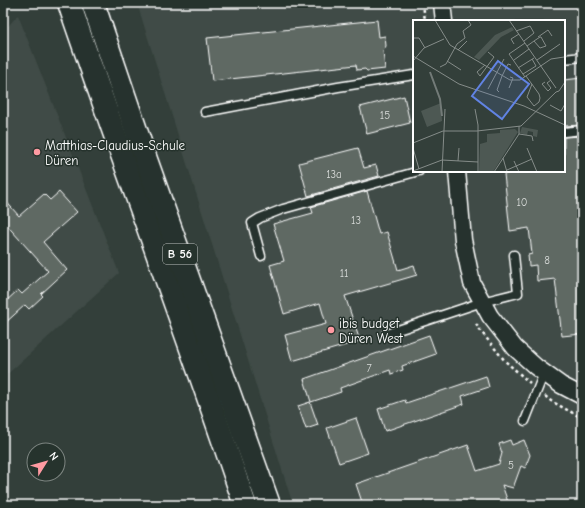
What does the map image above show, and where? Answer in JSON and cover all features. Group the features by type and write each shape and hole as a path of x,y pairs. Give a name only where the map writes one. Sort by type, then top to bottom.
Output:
{"main road":[{"name":"B 56","path":"69,3 198,367 245,505"},
{"name":"B 56","path":"93,3 146,161 269,505"}],"street":[{"path":"442,3 444,20"},
{"path":"457,172 463,240 472,283 482,302 490,316 515,348 544,373 561,385 582,396"}],"lane":[{"path":"565,59 582,57"},
{"path":"205,112 338,87 413,75"},
{"path":"565,132 582,130"},
{"path":"261,256 252,224 260,218 283,209 415,172"},
{"path":"386,334 482,302 518,292 514,255"},
{"path":"526,421 544,373"}],"path":[{"path":"423,3 425,20"}],"shaded area":[{"path":"137,3 582,3 582,505 293,505"},
{"name":"Matthias-Claudius-Schule Düren","path":"18,15 119,273 3,378 3,32"}],"building":[{"path":"377,20 379,37 385,36 386,46 383,51 385,69 367,71 365,69 357,70 356,65 212,81 207,38"},
{"path":"582,78 582,125 565,126 565,80"},
{"path":"404,96 410,123 367,134 360,107"},
{"path":"582,136 582,334 562,336 555,279 537,281 536,265 529,266 528,255 532,254 529,228 510,231 504,174 523,172 565,172 565,137"},
{"path":"358,148 364,168 376,165 379,176 308,196 299,163"},
{"path":"367,191 379,234 387,232 398,270 414,265 417,275 345,296 360,341 292,361 285,335 326,324 320,303 284,314 270,265 284,261 273,224 313,213 311,207"},
{"path":"59,192 77,212 43,242 67,270 41,294 43,296 29,309 25,305 3,325 3,304 18,290 22,294 48,271 3,221 3,198 19,216 44,194 50,200"},
{"path":"429,335 436,354 402,366 403,370 391,374 390,370 340,388 341,392 311,402 304,379"},
{"path":"486,376 489,387 462,396 464,404 385,431 378,409 405,400 406,403"},
{"path":"310,402 318,425 306,429 298,406"},
{"path":"356,418 368,453 339,463 327,428"},
{"path":"510,440 512,445 524,440 530,455 525,468 521,466 513,488 502,485 509,505 363,505 356,484 468,445 477,471 499,464 502,453 499,444"}],"place":[{"name":"Matthias-Claudius-Schule Düren","path":"37,152"},
{"name":"ibis budget Düren West","path":"331,330"}]}
